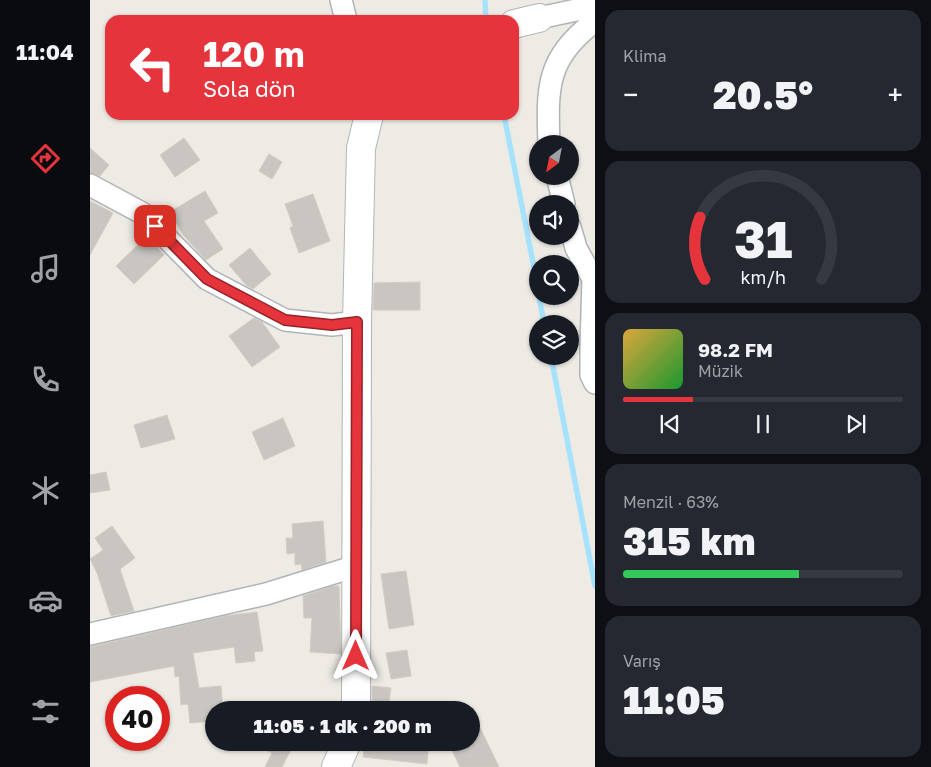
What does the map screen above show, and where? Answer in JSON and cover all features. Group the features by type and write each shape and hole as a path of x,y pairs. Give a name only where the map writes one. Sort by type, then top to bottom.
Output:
{"street":[{"path":"341,0 345,15"},
{"path":"526,21 595,6"},
{"path":"549,135 548,110 552,76 563,50 578,34 595,22"},
{"path":"356,701 357,322 361,148 368,120"},
{"path":"90,186 142,213 207,279 285,320 332,325 357,322"},
{"path":"575,245 593,279 591,375 595,383"},
{"path":"90,634 266,594 356,566"},
{"path":"336,767 343,751"}],"building":[{"path":"184,138 200,160 175,177 160,155"},
{"path":"90,148 109,165 100,176 90,173"},
{"path":"269,154 282,162 272,179 259,171"},
{"path":"205,191 218,213 204,221 223,249 206,260 184,236 170,212"},
{"path":"313,194 330,241 299,253 290,228 293,226 285,204"},
{"path":"90,201 113,213 90,255"},
{"path":"147,236 164,255 134,284 116,266"},
{"path":"250,248 271,274 253,289 246,285 229,265"},
{"path":"420,282 420,310 373,310 374,283"},
{"path":"254,318 262,322 280,347 252,367 229,336"},
{"path":"167,415 175,439 141,448 134,425"},
{"path":"283,418 295,446 264,460 252,432"},
{"path":"106,472 110,490 90,493 90,475"},
{"path":"323,521 326,562 302,570 301,564 295,565 295,553 287,554 286,538 293,538 292,524"},
{"path":"112,526 135,558 120,569 134,611 111,616 97,573 90,559 103,550 95,538"},
{"path":"406,571 414,625 389,629 381,574"},
{"path":"333,586 339,586 341,654 310,652 312,618 304,618 303,596"},
{"path":"257,612 263,651 254,652 255,661 236,663 234,647 193,653 199,688 221,686 222,701 205,701 205,722 190,723 188,704 181,705 179,676 175,677 174,666 90,682 90,647 224,616"},
{"path":"407,650 411,676 391,679 386,653"},
{"path":"372,686 391,688 389,701 372,701"},
{"path":"480,728 499,767 460,767 452,751 480,751"},
{"path":"268,751 290,751 282,767 265,767 272,753"},
{"path":"364,751 428,751 427,764 363,757"}],"waterway":[{"path":"485,0 486,15"},
{"path":"505,120 532,255"},
{"path":"541,305 542,315"},
{"path":"553,365 595,586"}],"route":[{"path":"155,226 207,279 285,320 332,325 357,322 356,656"}]}
